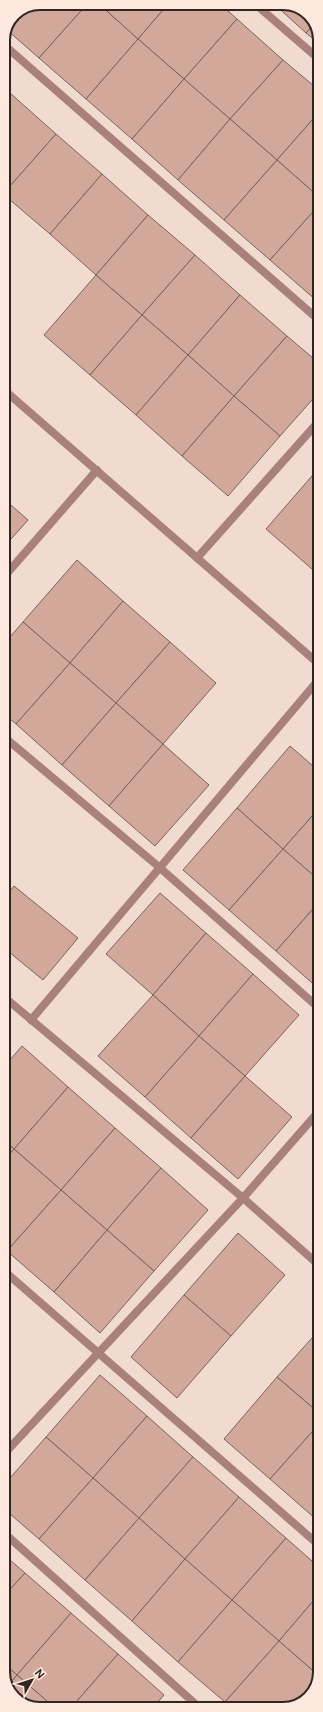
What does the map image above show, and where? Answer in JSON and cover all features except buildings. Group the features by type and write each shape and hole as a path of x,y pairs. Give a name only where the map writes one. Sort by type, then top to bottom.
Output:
{"street":[{"path":"262,10 313,54"},
{"path":"10,50 313,315"},
{"path":"10,395 313,658"},
{"path":"197,558 313,428"},
{"path":"10,570 96,470"},
{"path":"31,1020 159,866 313,686"},
{"path":"10,742 159,866 313,1003"},
{"path":"10,1002 243,1198 313,1260"},
{"path":"10,1447 243,1198 313,1118"},
{"path":"10,1276 313,1540"},
{"path":"10,1538 193,1702"}]}
